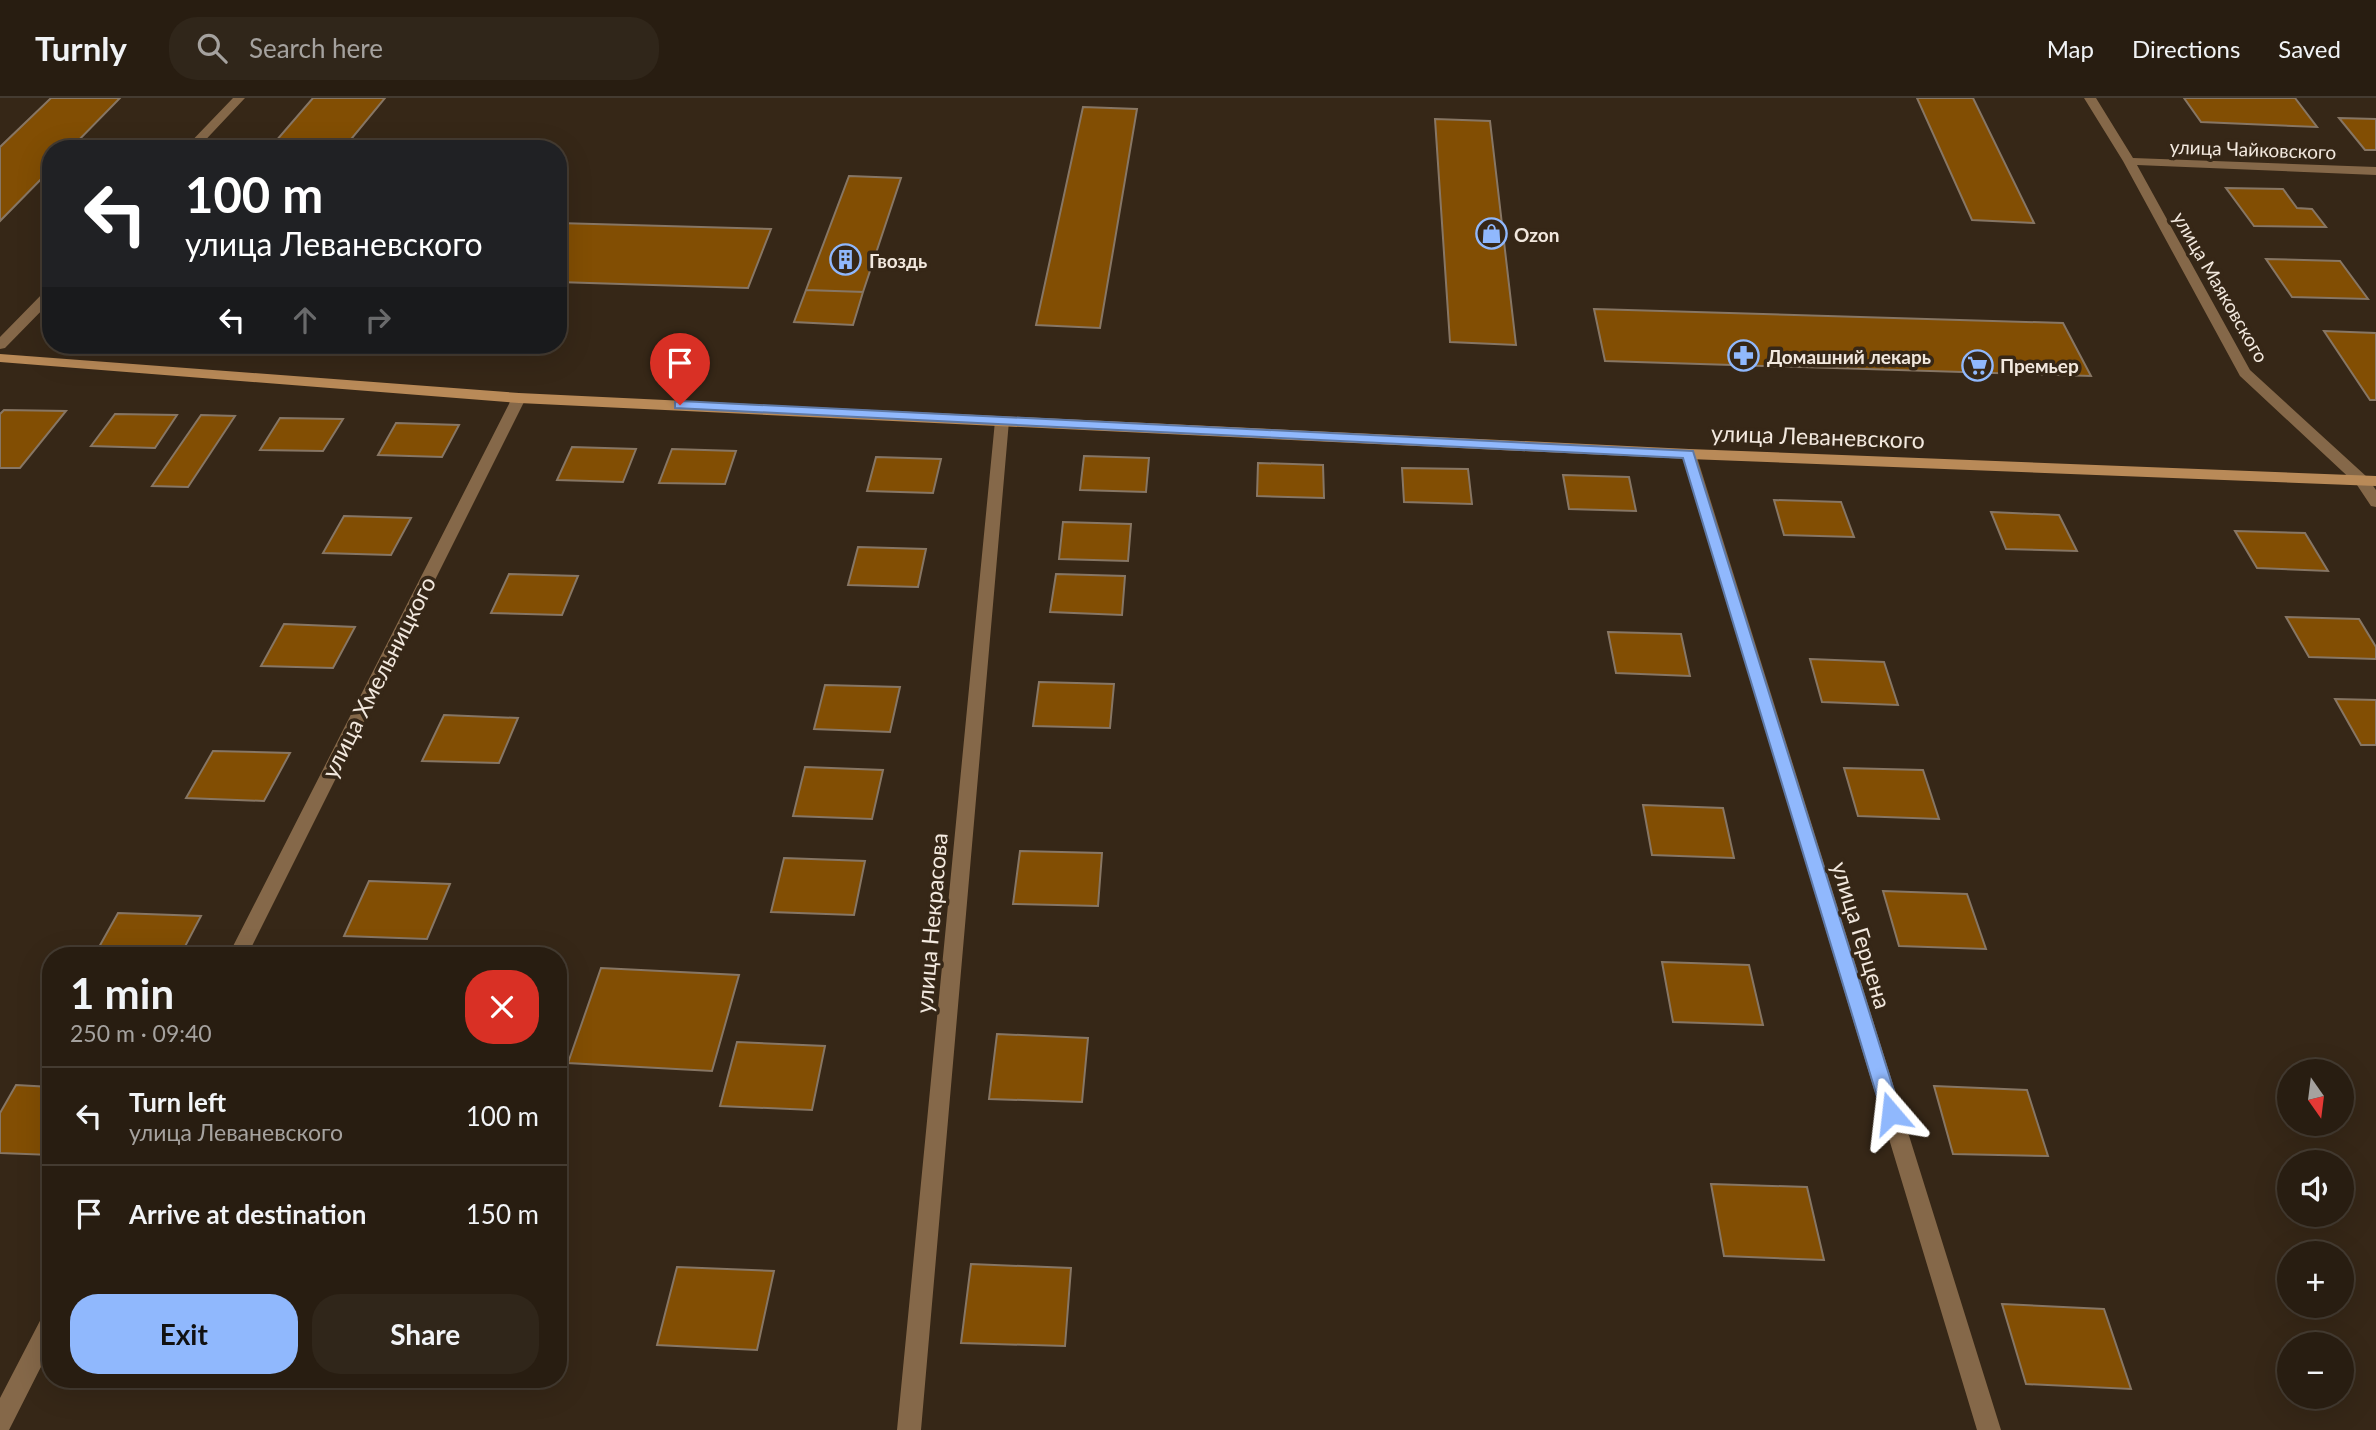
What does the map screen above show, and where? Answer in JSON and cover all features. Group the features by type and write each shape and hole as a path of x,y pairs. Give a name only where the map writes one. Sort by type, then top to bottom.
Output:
{"street":[{"path":"199,140 239,98"},
{"name":"улица Маяковского","path":"2090,98 2129,161 2245,373 2369,481 2376,502"},
{"name":"улица Чайковского","path":"2129,161 2376,171"},
{"path":"0,345 42,302"},
{"name":"улица Леваневского","path":"0,358 519,398 1689,454 2369,481"},
{"name":"улица Хмельницкого","path":"242,947 519,398"},
{"name":"улица Некрасова","path":"909,1430 1002,421"},
{"name":"улица Герцена","path":"1689,454 1989,1430"},
{"path":"0,1423 42,1341"}],"building":[{"path":"51,98 120,98 79,140 42,140 42,178 0,221 0,147"},
{"path":"313,98 385,98 350,140 277,140"},
{"path":"1917,98 1973,98 2034,223 1972,220"},
{"path":"2184,98 2295,98 2317,127 2201,122"},
{"path":"1083,107 1137,109 1100,328 1036,325"},
{"path":"2339,118 2376,119 2376,150 2365,150"},
{"path":"1435,119 1490,121 1516,345 1450,342"},
{"name":"Гвоздь","path":"849,176 901,178 863,292 806,290"},
{"path":"2226,188 2283,189 2297,208 2312,209 2326,227 2254,226"},
{"path":"567,223 771,229 748,288 567,282"},
{"path":"2266,259 2340,261 2368,299 2292,297"},
{"path":"806,290 863,292 853,325 794,322"},
{"path":"1594,309 2063,323 2091,376 1605,361"},
{"path":"2324,331 2376,333 2376,400 2370,400"},
{"path":"4,410 66,411 20,468 0,468 0,414"},
{"path":"115,414 177,415 155,448 91,446"},
{"path":"201,415 235,416 188,487 152,486"},
{"path":"280,418 343,419 323,451 260,450"},
{"path":"396,423 459,425 442,457 378,455"},
{"path":"572,447 636,449 623,482 557,480"},
{"path":"672,449 736,451 725,484 659,483"},
{"path":"1084,456 1149,458 1146,492 1080,490"},
{"path":"876,457 941,459 933,493 867,491"},
{"path":"1258,463 1323,465 1324,498 1257,496"},
{"path":"1402,468 1468,469 1472,504 1404,502"},
{"path":"1563,475 1629,477 1636,511 1569,509"},
{"path":"1774,500 1841,502 1854,537 1784,535"},
{"path":"1991,512 2059,515 2077,551 2006,549"},
{"path":"344,516 411,518 391,555 323,553"},
{"path":"1063,522 1131,524 1128,561 1059,559"},
{"path":"2235,531 2305,533 2328,571 2257,568"},
{"path":"858,547 926,549 918,587 848,585"},
{"path":"509,574 578,576 562,615 491,613"},
{"path":"1056,574 1125,576 1122,615 1050,612"},
{"path":"2286,617 2359,619 2376,647 2376,659 2309,657"},
{"path":"284,624 355,627 333,668 261,666"},
{"path":"1608,632 1681,634 1690,676 1616,673"},
{"path":"1810,659 1884,662 1898,705 1822,702"},
{"path":"1039,682 1114,684 1110,728 1033,726"},
{"path":"825,685 900,687 890,732 814,729"},
{"path":"2335,699 2376,700 2376,745 2361,745"},
{"path":"444,715 518,718 499,763 422,761"},
{"path":"213,751 290,753 264,801 186,798"},
{"path":"805,767 883,770 872,819 793,816"},
{"path":"1844,768 1923,770 1939,819 1858,816"},
{"path":"1643,805 1723,808 1734,858 1652,855"},
{"path":"1020,851 1102,853 1098,906 1013,904"},
{"path":"784,858 865,861 854,915 771,912"},
{"path":"369,881 450,884 427,939 344,936"},
{"path":"1883,891 1967,894 1986,949 1899,946"},
{"path":"118,913 201,916 185,947 99,947"},
{"path":"1662,962 1749,965 1763,1025 1673,1022"},
{"path":"601,968 739,975 712,1071 568,1063"},
{"path":"997,1034 1088,1038 1082,1102 989,1099"},
{"path":"737,1042 825,1046 812,1110 720,1106"},
{"path":"16,1085 42,1086 42,1155 0,1153 0,1113"},
{"path":"1934,1086 2027,1090 2048,1156 1953,1154"},
{"path":"1711,1184 1807,1187 1824,1260 1724,1256"},
{"path":"971,1264 1071,1268 1065,1346 961,1343"},
{"path":"677,1267 774,1271 757,1350 657,1345"},
{"path":"2002,1304 2104,1309 2131,1389 2026,1384"}],"place":[{"name":"Ozon","path":"1491,234"},
{"name":"Гвоздь","path":"846,260"},
{"name":"Домашний лекарь","path":"1744,356"},
{"name":"Премьер","path":"1977,365"}],"route":[{"path":"680,405 1689,454 1891,1113"}]}
